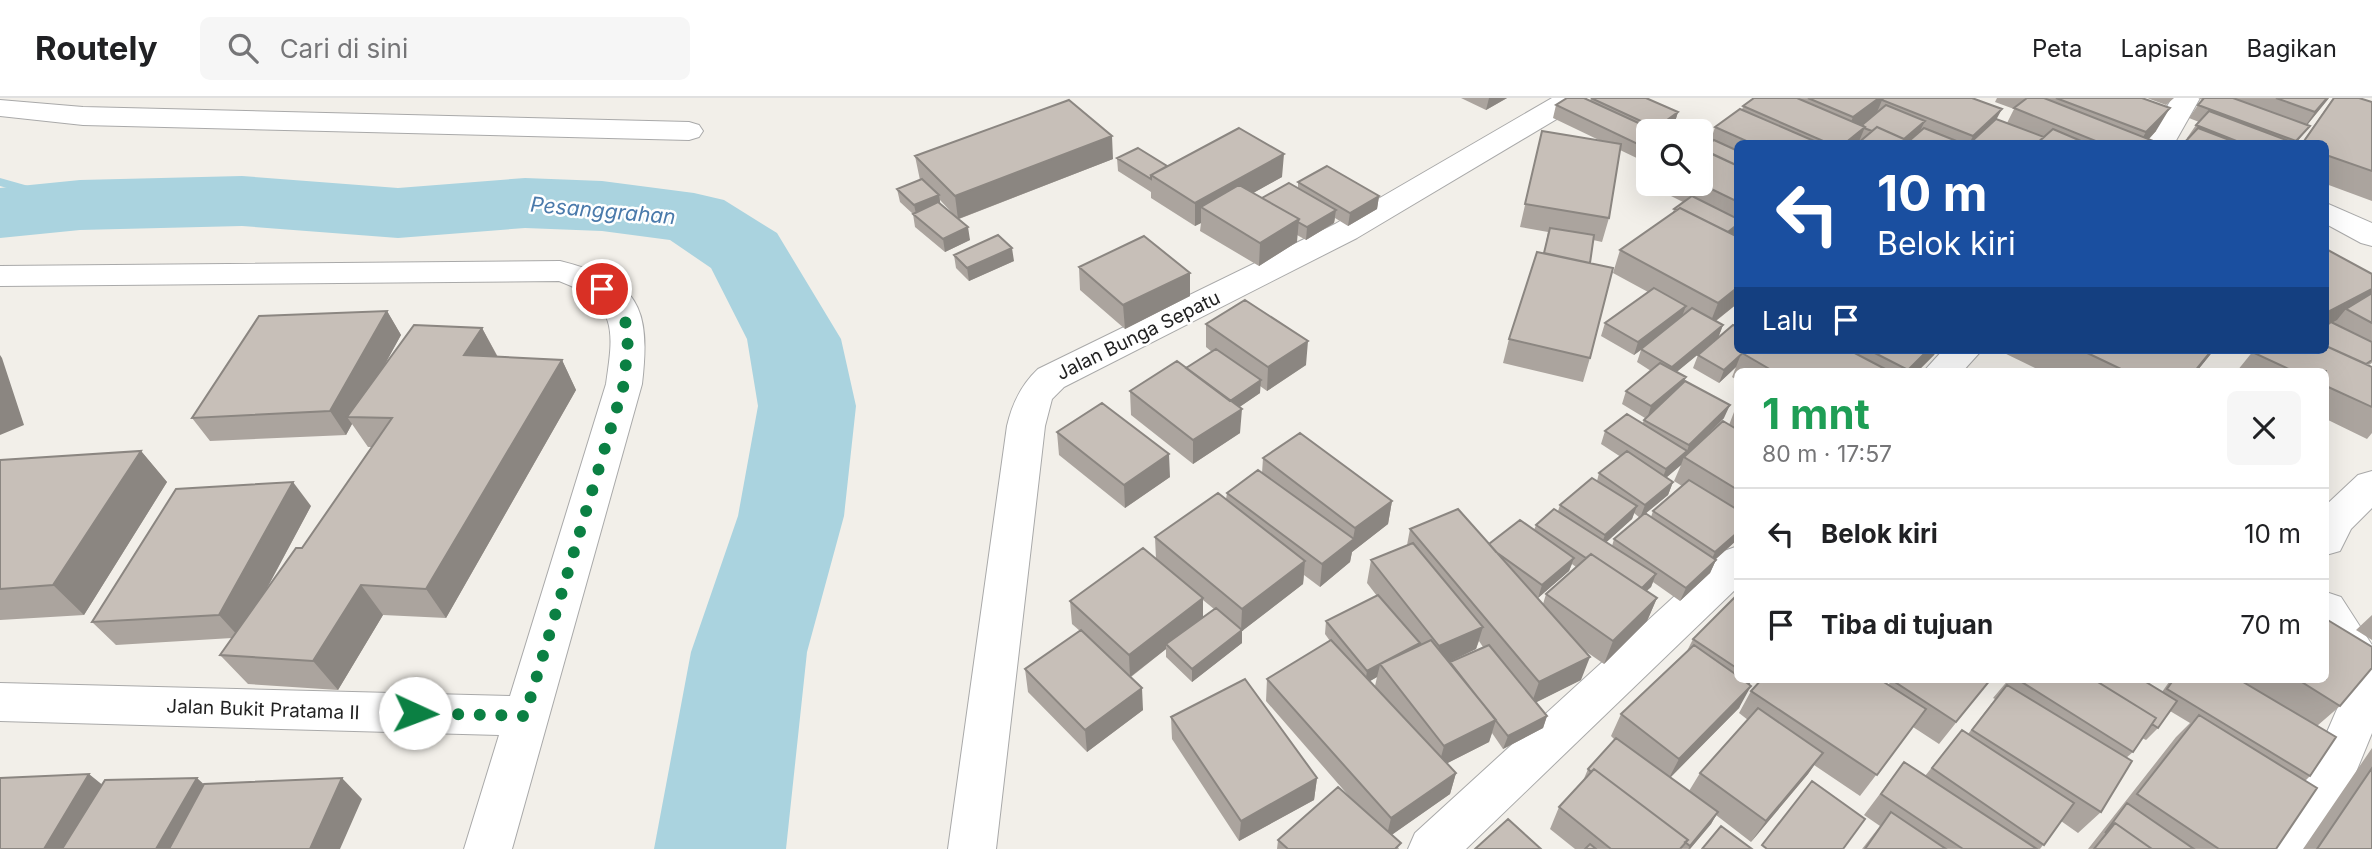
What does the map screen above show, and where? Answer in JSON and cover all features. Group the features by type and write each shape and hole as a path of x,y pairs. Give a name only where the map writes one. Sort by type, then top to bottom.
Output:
{"street":[{"name":"Jalan Bunga Sepatu","path":"972,849 1026,426 1031,401 1037,391 1051,378 1346,231 1572,98"},
{"path":"2161,140 2186,98"},
{"path":"0,108 83,116 688,131"},
{"path":"2329,214 2372,236"},
{"path":"0,276 560,271 578,275 602,289 618,303 628,327 624,384 488,849"},
{"path":"1945,368 1960,354"},
{"path":"2329,532 2334,520 2372,485"},
{"path":"1432,849 1734,566"},
{"path":"2282,849 2335,767 2366,693 2362,667 2329,614"},
{"name":"Jalan Bukit Pratama II","path":"0,702 525,716"}],"building":[{"path":"1567,98 1584,98 1636,122 1636,143 1556,105"},
{"path":"1591,98 1646,98 1678,112 1668,119 1636,119"},
{"path":"1754,98 1797,98 1865,127 1849,140 1821,140 1743,106"},
{"path":"1808,98 1879,98 1853,117"},
{"path":"1972,98 2002,109 1973,136 1882,100"},
{"path":"2027,98 2044,98 2151,140 2093,140 2014,108"},
{"path":"2056,98 2142,98 2170,108 2146,132"},
{"path":"2204,98 2233,98 2310,126 2297,140 2293,140 2198,105"},
{"path":"2276,98 2327,98 2315,112"},
{"path":"2334,98 2359,98 2372,102 2372,171 2329,156 2329,140 2305,140"},
{"path":"1069,100 1112,136 955,196 915,156"},
{"path":"1886,105 1925,121 1904,139 1877,127 1872,131 1864,128 1862,125"},
{"path":"1740,109 1812,140 1744,140 1715,127"},
{"path":"2209,111 2286,140 2234,140 2196,125"},
{"path":"1996,119 2044,137 2041,140 1973,140"},
{"path":"1877,127 1906,140 1862,140"},
{"path":"1239,128 1284,154 1195,203 1151,175"},
{"path":"1924,128 1954,140 1910,140"},
{"path":"2198,128 2230,140 2187,140"},
{"path":"2053,129 2079,140 2041,140"},
{"path":"1542,131 1621,144 1609,218 1525,204"},
{"path":"1713,141 1734,149 1734,164 1713,154"},
{"path":"1138,148 1167,166 1151,175 1151,179 1117,158"},
{"path":"1713,155 1734,164 1734,200 1713,190"},
{"path":"1327,166 1379,196 1350,213 1298,182"},
{"path":"922,179 939,195 914,205 897,189"},
{"path":"1289,183 1336,210 1307,227 1298,222 1299,219 1262,198"},
{"path":"1239,185 1299,219 1260,243 1201,207"},
{"path":"1692,196 1734,217 1734,227 1728,232 1680,208 1674,209"},
{"path":"938,202 968,227 943,239 913,214"},
{"path":"1680,208 1734,235 1734,290 1718,303 1620,250"},
{"path":"1550,228 1594,235 1590,263 1544,253"},
{"path":"998,235 1012,248 967,268 954,255"},
{"path":"1144,236 1190,273 1123,305 1079,267"},
{"path":"2329,251 2372,274 2372,289 2329,311"},
{"path":"1537,252 1613,268 1590,358 1509,339"},
{"path":"1654,288 1686,306 1638,342 1605,323"},
{"path":"2372,293 2372,323 2346,309"},
{"path":"1245,300 1308,341 1268,367 1206,324"},
{"path":"1692,308 1723,325 1672,367 1641,349"},
{"path":"387,311 330,411 192,418 259,316"},
{"path":"2331,322 2372,342 2372,360 2366,364 2329,347"},
{"path":"414,325 482,328 464,355 562,360 426,589 361,585 313,661 220,655 296,548 302,548 392,418 347,417"},
{"path":"1734,325 1734,354 1742,354 1724,370 1698,355"},
{"path":"2329,347 2372,367 2372,407 2329,387 2329,368 2287,368 2256,354 2329,354"},
{"path":"1216,349 1261,380 1230,401 1186,368"},
{"path":"1744,354 1857,354 1883,368 1768,368"},
{"path":"1877,354 1924,354 1910,368 1904,368"},
{"path":"2089,354 2209,354 2197,368 2119,368"},
{"path":"1177,361 1242,409 1193,440 1130,391"},
{"path":"1660,363 1686,377 1651,406 1626,391"},
{"path":"1685,381 1730,405 1689,445 1644,420"},
{"path":"1102,403 1169,454 1124,485 1057,432"},
{"path":"1627,414 1687,451 1666,469 1605,431"},
{"path":"1723,421 1734,428 1734,488 1684,457"},
{"path":"1300,433 1392,501 1355,528 1263,458"},
{"path":"141,451 53,585 0,589 0,460"},
{"path":"1627,451 1673,482 1645,505 1599,473"},
{"path":"1258,470 1354,539 1322,564 1227,493"},
{"path":"1592,478 1637,506 1605,535 1560,505"},
{"path":"1689,480 1734,508 1734,535 1715,552 1653,511"},
{"path":"293,482 219,615 92,622 176,489"},
{"path":"1218,493 1305,561 1242,609 1155,537"},
{"path":"1458,509 1590,657 1539,682 1410,529"},
{"path":"1554,509 1656,574 1642,588 1591,554 1586,558 1536,525"},
{"path":"1645,513 1716,560 1686,588 1614,539"},
{"path":"1520,520 1574,558 1542,585 1489,544"},
{"path":"1413,543 1483,627 1439,646 1371,560"},
{"path":"1143,548 1203,598 1129,655 1070,601"},
{"path":"1591,554 1657,598 1613,641 1546,594"},
{"path":"1378,595 1420,643 1367,671 1326,621"},
{"path":"1734,598 1734,666 1693,639"},
{"path":"1216,608 1242,630 1192,669 1166,644"},
{"path":"2329,621 2372,647 2372,668 2340,706 2303,683 2329,683"},
{"path":"1081,630 1142,688 1085,730 1025,669"},
{"path":"1331,640 1456,773 1391,818 1267,679"},
{"path":"1431,640 1496,720 1444,746 1380,664"},
{"path":"1489,645 1547,716 1508,736 1450,662"},
{"path":"1694,645 1734,673 1734,683 1747,683 1751,686 1679,759 1621,714"},
{"path":"1245,679 1317,778 1241,821 1171,717"},
{"path":"1758,683 1885,683 1926,709 1877,775 1751,691"},
{"path":"1897,683 1988,683 1956,722"},
{"path":"2023,683 2099,683 2156,718 2133,752"},
{"path":"2099,683 2148,683 2177,701 2158,728 2152,724 2156,718"},
{"path":"2171,683 2245,683 2336,737 2310,776 2167,689"},
{"path":"2007,685 2132,761 2101,812 1972,730"},
{"path":"1758,708 1823,753 1766,821 1700,773"},
{"path":"2199,715 2317,788 2276,849 2219,849 2137,794"},
{"path":"1962,730 2074,803 2044,845 1932,768"},
{"path":"1616,738 1718,812 1690,846 1685,842 1688,840 1594,769 1591,772 1588,769"},
{"path":"1904,762 2037,849 1963,849 1881,794"},
{"path":"2372,768 2372,849 2317,849"},
{"path":"1594,769 1688,840 1680,849 1611,849 1559,807"},
{"path":"89,774 44,849 0,849 0,778"},
{"path":"197,778 156,849 62,849 105,780"},
{"path":"342,778 310,849 169,849 204,784"},
{"path":"1812,781 1865,819 1843,849 1767,849 1762,845"},
{"path":"1338,787 1401,843 1395,849 1288,849 1278,840"},
{"path":"2127,803 2194,849 2152,849 2115,823 2105,833"},
{"path":"1891,812 1946,849 1865,849"},
{"path":"1508,819 1541,849 1475,849"},
{"path":"2115,823 2152,849 2094,849"},
{"path":"1721,826 1752,849 1702,849"}],"waterway":[{"path":"0,182 80,205"},
{"name":"Pesanggrahan","path":"0,213 80,205 242,201 398,213 525,203 602,206 694,218 746,252 794,339 807,406 791,516 749,652 720,849"}],"route":[{"path":"415,713 525,716 624,384 628,327 618,303 602,289"}]}
